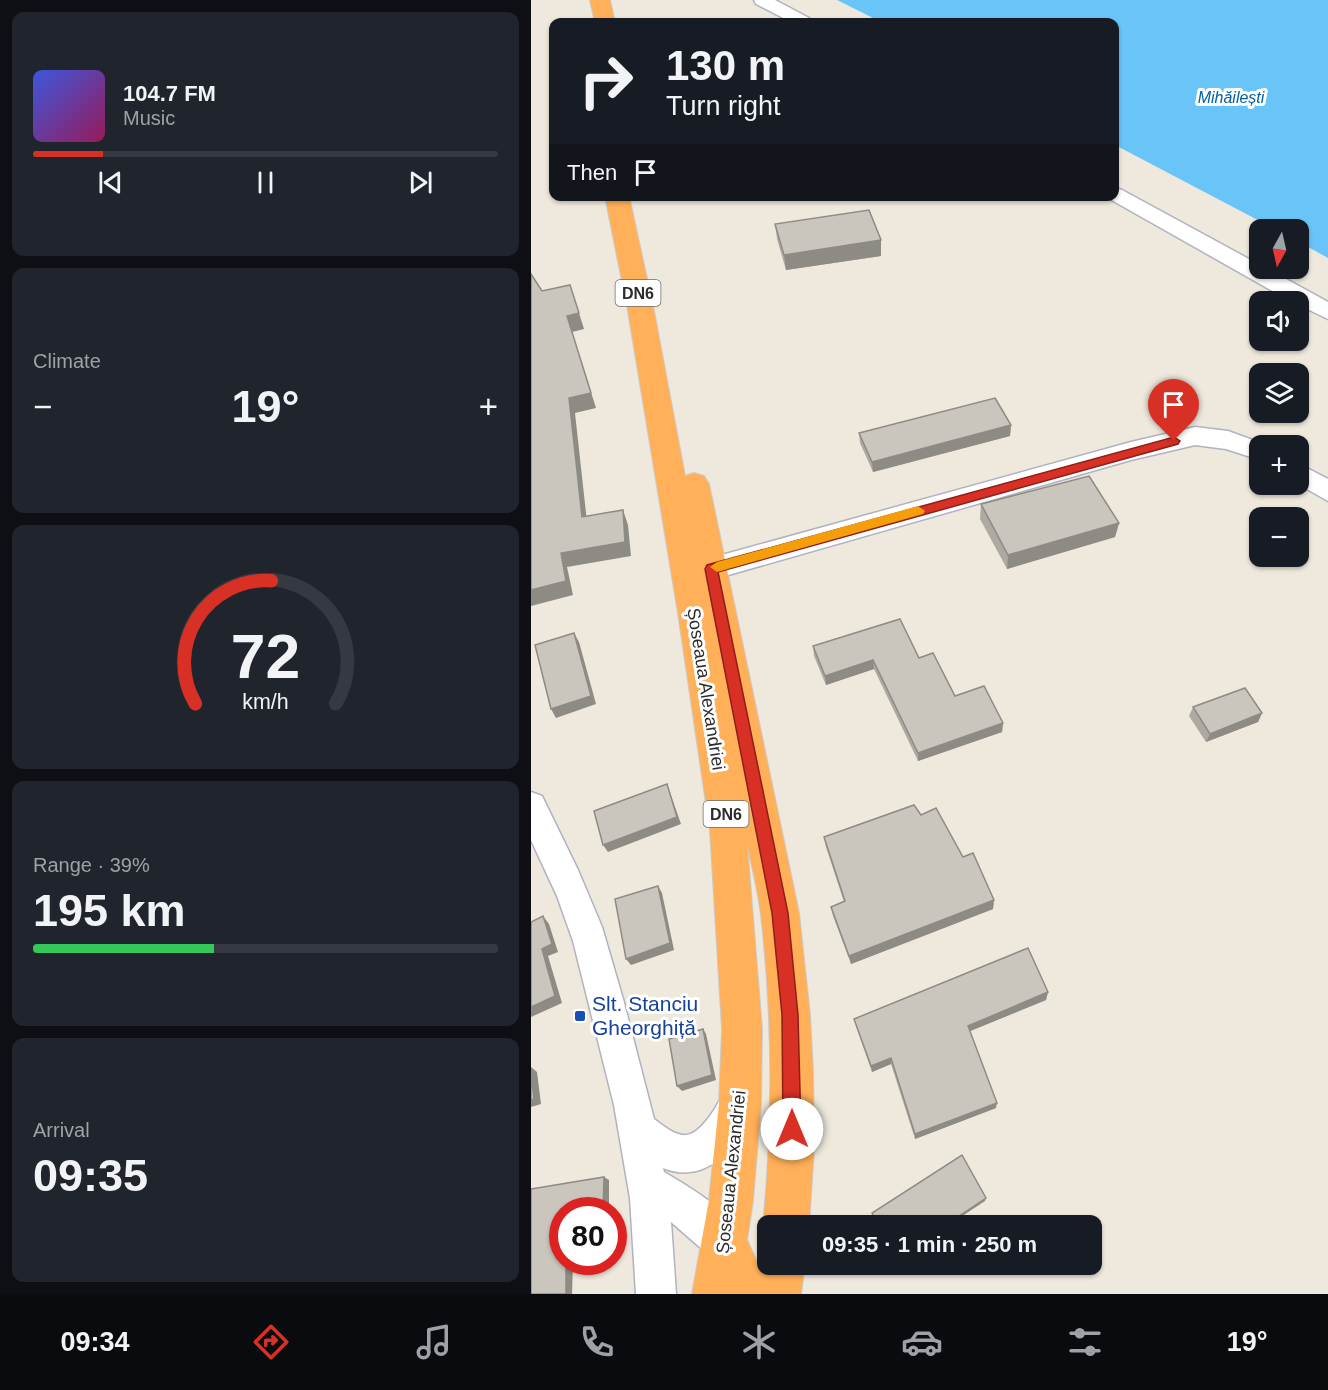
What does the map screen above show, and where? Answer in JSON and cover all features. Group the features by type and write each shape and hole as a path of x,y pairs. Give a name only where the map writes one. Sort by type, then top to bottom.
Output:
{"highway":[{"path":"583,0 586,18"},
{"path":"600,0 604,18"},
{"name":"Șoseaua Alexandriei","path":"618,201 641,311 694,613 728,830 742,1029 739,1104 725,1243 715,1294"},
{"name":"Șoseaua Alexandriei","path":"640,201 780,913 790,1015 792,1071 792,1148 787,1215"},
{"path":"725,1243 743,1282 745,1294"},
{"path":"778,1294 781,1275"}],"street":[{"path":"762,0 796,18"},
{"path":"1119,196 1328,312"},
{"path":"711,569 1131,451 1195,436 1228,440 1249,447"},
{"path":"1309,479 1328,491"},
{"path":"531,806 584,926 603,987 639,1131 649,1185 656,1257 656,1294"},
{"path":"639,1131 658,1148 676,1155 692,1154 708,1148 721,1135 739,1104"},
{"path":"649,1185 672,1197 693,1213 725,1243"}],"water":[{"name":"Mihăilești","path":"837,0 1328,0 1328,258 1309,248 1309,219 1256,219 1119,147 1119,18 873,18"}],"building":[{"path":"869,210 881,240 784,255 775,224"},
{"path":"531,274 542,291 570,285 579,313 567,316 591,393 569,398 582,517 623,510 625,542 561,553 566,581 531,590"},
{"path":"995,398 1011,425 872,462 859,433"},
{"path":"1089,476 1119,523 1008,555 981,504"},
{"path":"900,619 919,658 933,653 955,696 984,686 1003,723 918,753 873,660 825,676 813,646"},
{"path":"574,633 591,696 551,709 535,645"},
{"path":"1245,688 1262,713 1210,734 1193,707"},
{"path":"667,784 677,817 603,845 594,811"},
{"path":"914,805 921,815 936,808 963,857 973,853 994,900 849,956 831,907 845,901 824,837"},
{"path":"658,886 670,943 626,959 615,899"},
{"path":"543,916 552,944 542,949 555,996 531,1007 531,922"},
{"path":"1028,948 1048,992 968,1026 997,1103 915,1134 891,1058 871,1066 854,1019"},
{"path":"703,1029 712,1075 677,1086 669,1039"},
{"path":"531,1075 534,1099 531,1100"},
{"path":"962,1155 986,1198 960,1215 873,1215 872,1213"},
{"path":"604,1177 603,1197 549,1197 549,1275 566,1275 566,1294 531,1294 531,1189"}],"slow traffic":[{"path":"717,567 918,511"}],"place":[{"name":"Slt. Stanciu Gheorghiță","path":"580,1016"}],"route":[{"path":"792,1129 790,1015 780,913 711,569 1131,451 1174,441"}]}
